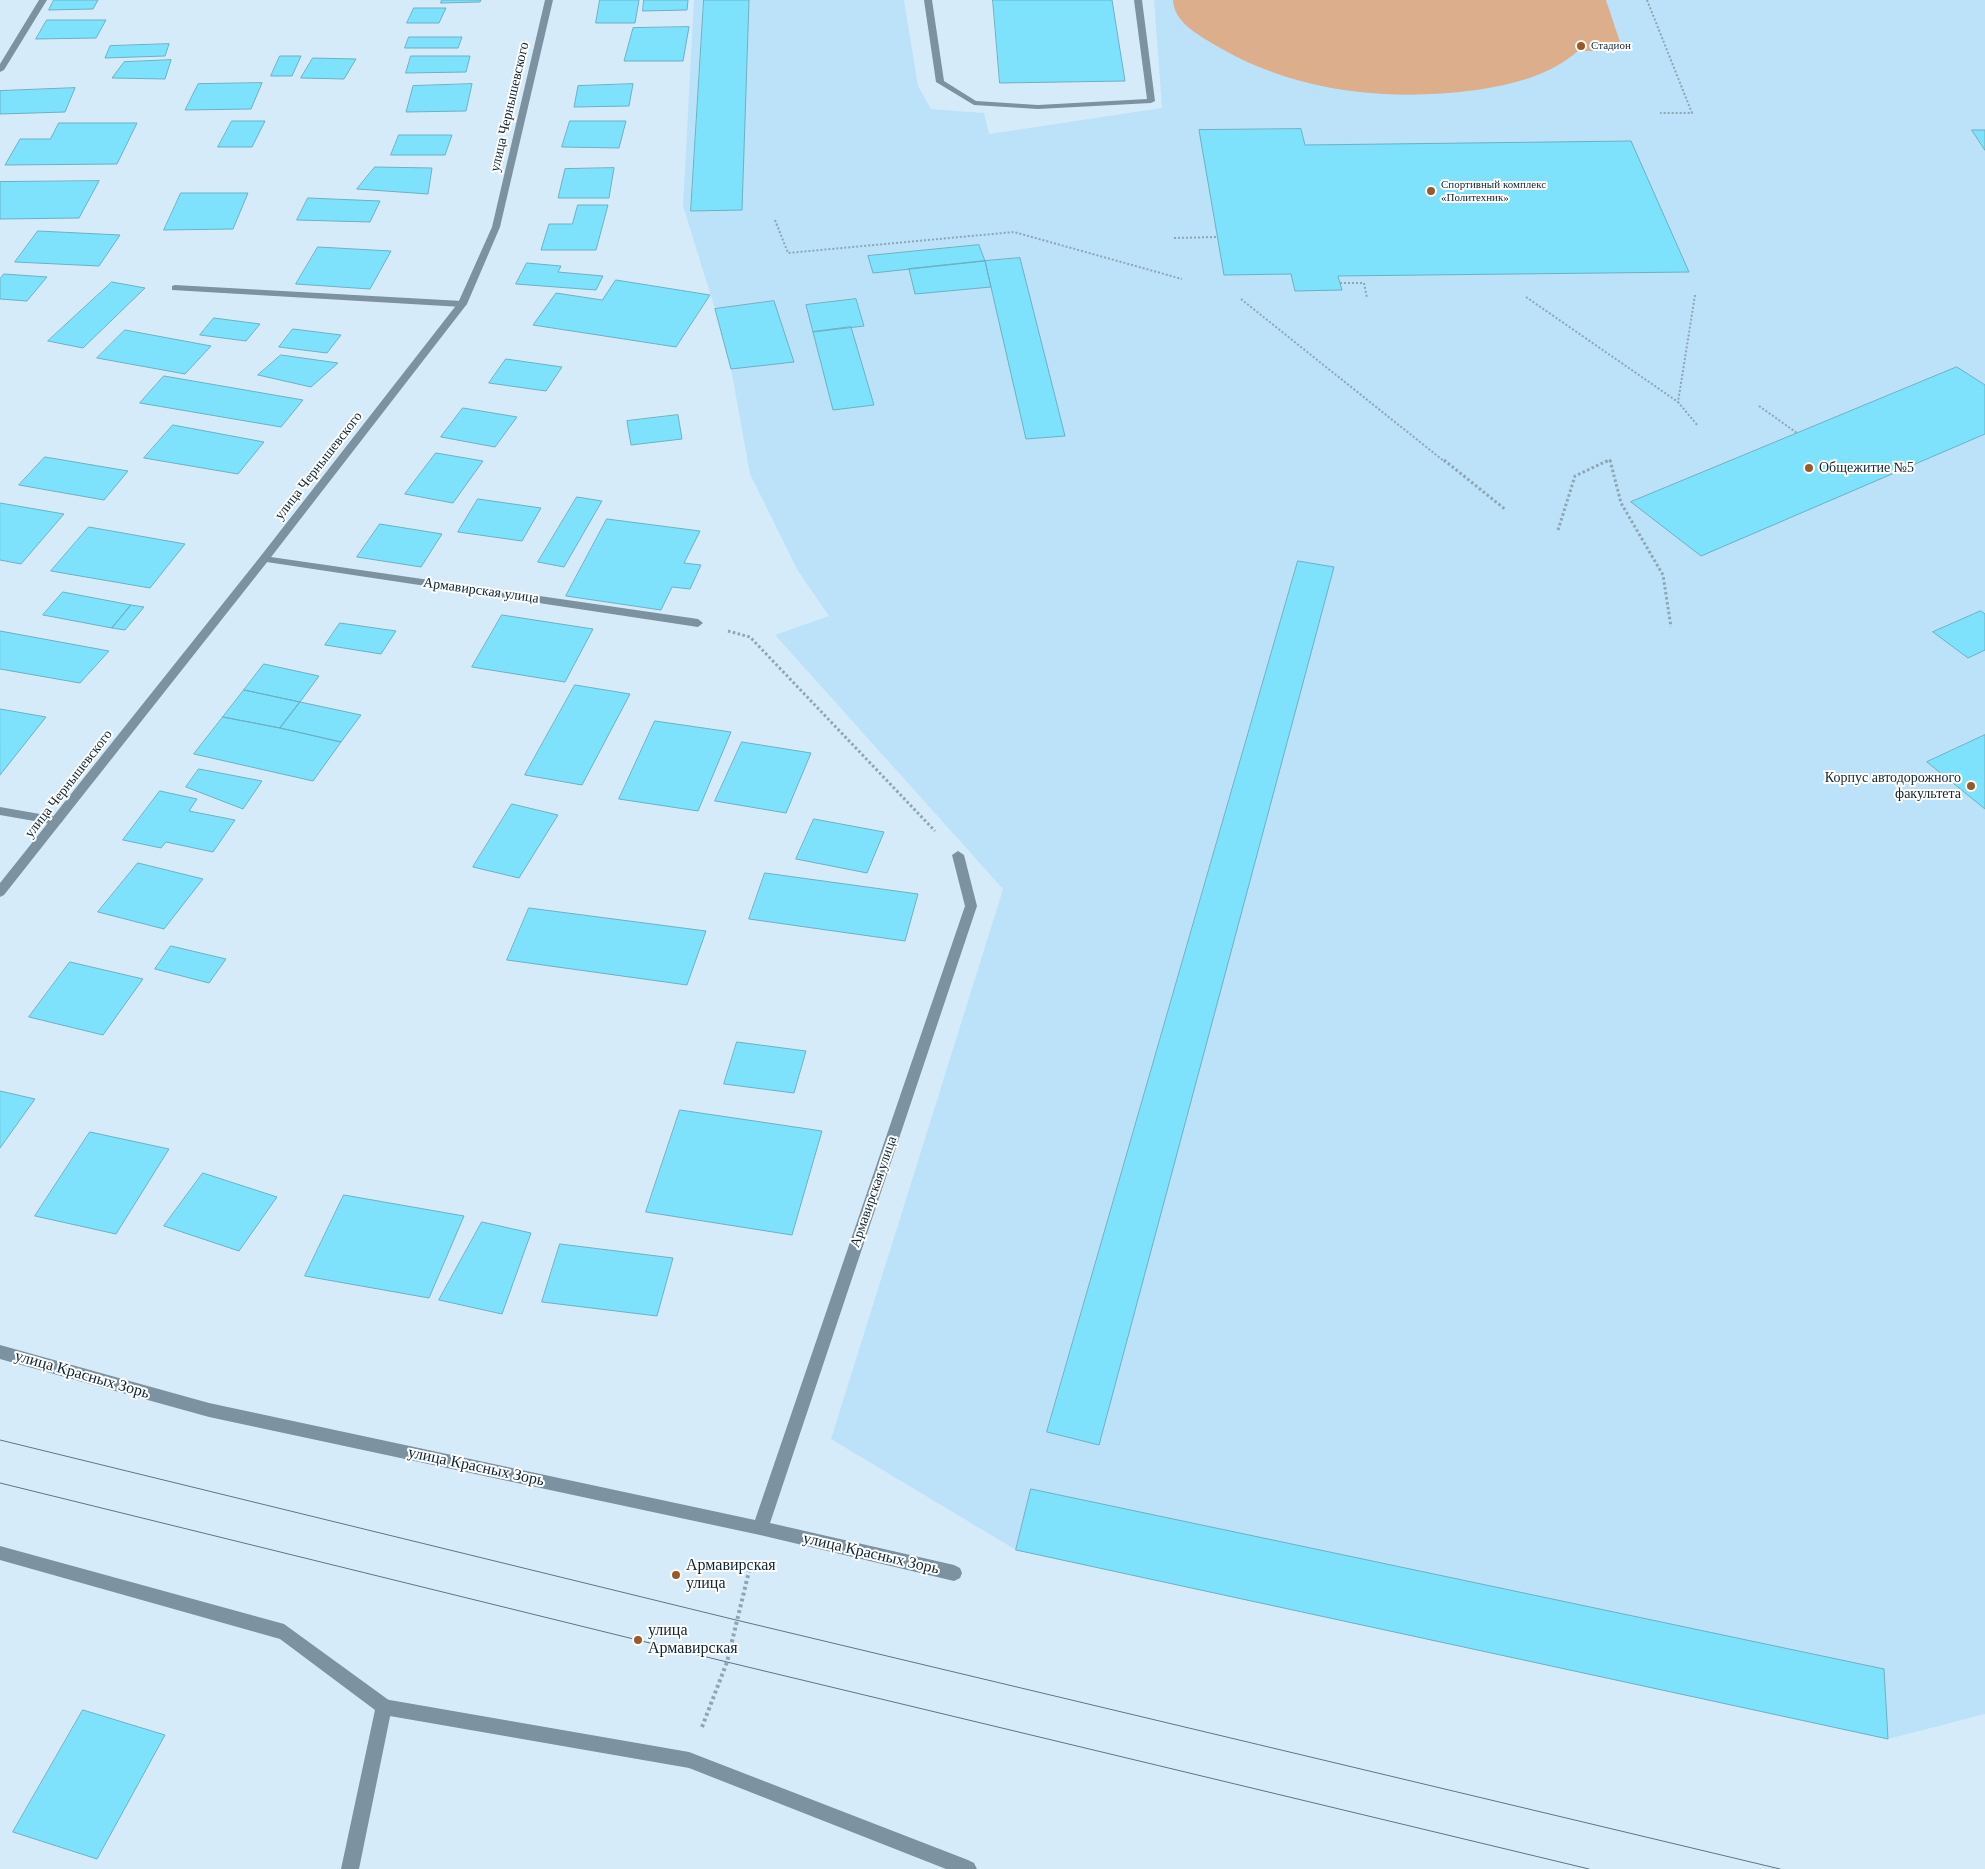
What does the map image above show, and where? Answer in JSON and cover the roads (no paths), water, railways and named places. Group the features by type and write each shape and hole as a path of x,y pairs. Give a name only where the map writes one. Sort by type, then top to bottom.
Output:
{"street":[{"path":"0,70 43,0"},
{"name":"улица Чернышевского","path":"0,892 264,559 462,304 496,227 549,0"},
{"path":"928,0 940,82 974,103 1038,107 1151,101 1138,0"},
{"path":"174,288 462,304"},
{"name":"Армавирская улица","path":"264,559 698,623"},
{"path":"0,811 57,821"},
{"name":"Армавирская улица","path":"760,1528 971,906 958,855"},
{"name":"улица Красных Зорь","path":"0,1352 209,1410 760,1528 954,1573"},
{"path":"0,1553 284,1632 384,1707 689,1760 968,1869"},
{"path":"350,1869 384,1707"}],"tram line":[{"path":"0,1440 736,1620 1780,1869"},
{"path":"0,1483 727,1662 1589,1869"}],"place":[{"name":"Стадион","path":"1581,46"},
{"name":"Спортивный комплекс «Политехник»","path":"1431,191"},
{"name":"Общежитие №5","path":"1809,468"},
{"name":"Корпус автодорожного факультета","path":"1971,786"},
{"name":"Армавирская улица","path":"676,1575"},
{"name":"улица Армавирская","path":"638,1640"}]}
